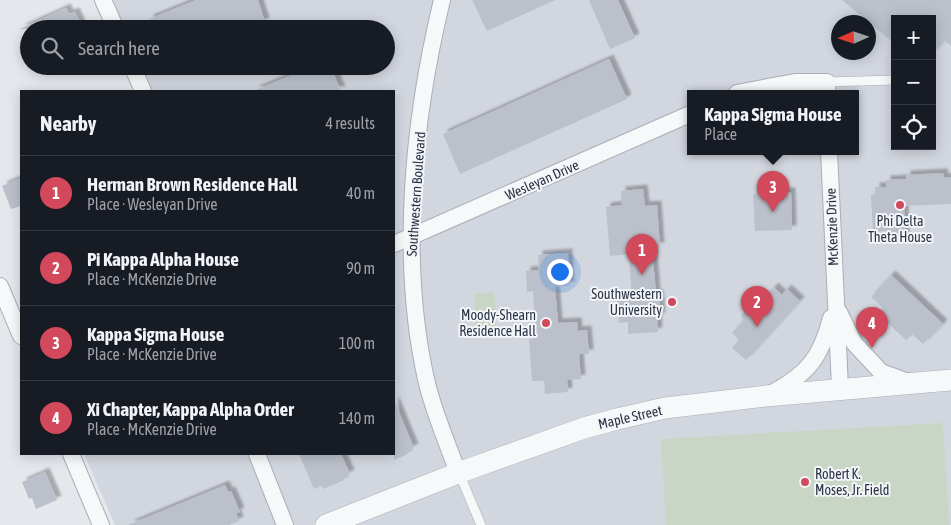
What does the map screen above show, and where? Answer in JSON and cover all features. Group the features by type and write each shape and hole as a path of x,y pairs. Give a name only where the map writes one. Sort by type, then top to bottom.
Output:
{"street":[{"path":"103,0 112,20"},
{"name":"Southwestern Boulevard","path":"442,0 430,49 410,236 413,302 426,380 458,473"},
{"path":"136,75 143,90"},
{"path":"753,90 795,82 827,88"},
{"name":"Wesleyan Drive","path":"395,244 687,115"},
{"name":"McKenzie Drive","path":"830,155 840,388"},
{"path":"0,286 20,334"},
{"name":"McKenzie Drive","path":"835,303 854,343 880,372 911,383"},
{"name":"McKenzie Drive","path":"766,396 793,382 805,373 825,341 835,303"},
{"name":"Maple Street","path":"326,525 458,473 566,434 618,418 665,408 766,396 840,388 951,380"},
{"path":"71,455 101,525"},
{"path":"257,455 285,525"}],"lane":[{"path":"827,88 891,80"},
{"path":"458,473 481,525"}],"shaded area":[{"name":"Southwestern University","path":"113,0 951,0 951,525 115,525 84,455 395,455 395,90 152,90 145,75 395,75 395,20 121,20"}],"green space":[{"path":"494,292 497,334 476,336 474,294"},
{"name":"Robert K. Moses, Jr. Field","path":"943,423 949,525 666,525 661,439"}],"building":[{"path":"196,0 258,0 264,20 149,20"},
{"path":"472,0 555,0 487,31"},
{"path":"589,0 618,0 635,38 610,49"},
{"path":"842,0 951,0 951,46 944,40 936,49 936,15 891,15 891,41 876,28 876,15 860,15"},
{"path":"66,8 69,14 75,12 79,20 40,20"},
{"path":"609,59 627,99 460,174 443,134"},
{"path":"291,75 334,75 341,90 255,90"},
{"name":"Phi Delta Theta House","path":"943,173 944,178 951,177 951,204 904,206 905,238 886,238 886,231 873,232 871,195 876,195 875,187 886,187 886,180 906,179 906,175"},
{"path":"20,178 20,206 11,209 2,186"},
{"path":"643,189 645,206 657,205 660,247 652,247 656,294 659,294 661,317 657,317 658,332 628,334 628,322 619,323 617,301 632,300 629,254 610,256 606,207 622,205 621,191"},
{"path":"791,192 792,230 755,231 753,194"},
{"name":"Moody-Shearn Residence Hall","path":"568,253 570,286 555,287 558,323 577,322 578,331 587,330 589,354 579,354 581,379 567,380 568,392 545,394 544,381 532,381 529,339 536,338 533,291 527,292 526,271 539,270 538,255"},
{"path":"891,275 943,324 923,344 912,334 906,340 878,314 883,308 871,297"},
{"path":"774,287 782,295 787,289 800,301 746,360 732,348 739,340 732,333 744,320 741,316 755,300 759,304"},
{"path":"395,402 414,448 407,451 408,454 394,460"},
{"path":"299,455 341,455 350,474 343,477 344,480 323,489 322,486 314,489"},
{"path":"45,472 57,500 36,509 32,498 29,499 22,482"},
{"path":"225,485 228,492 231,491 240,512 236,513 239,521 229,525 128,525"}],"place":[{"name":"Phi Delta Theta House","path":"900,205"},
{"name":"Kappa Sigma House","path":"773,212"},
{"name":"Herman Brown Residence Hall","path":"642,275"},
{"name":"Southwestern University","path":"672,302"},
{"name":"Moody-Shearn Residence Hall","path":"546,323"},
{"name":"Pi Kappa Alpha House","path":"757,327"},
{"name":"Xi Chapter, Kappa Alpha Order","path":"872,348"},
{"name":"Robert K. Moses, Jr. Field","path":"805,482"}]}
